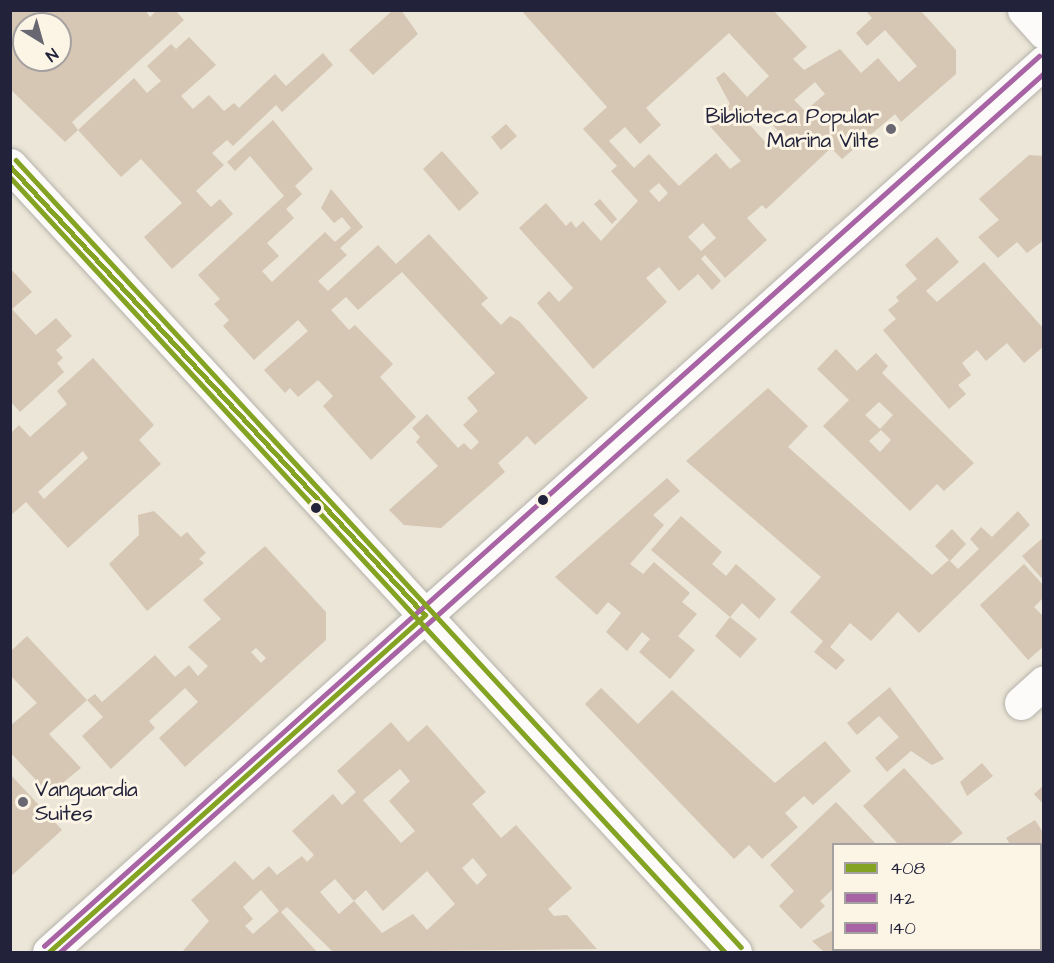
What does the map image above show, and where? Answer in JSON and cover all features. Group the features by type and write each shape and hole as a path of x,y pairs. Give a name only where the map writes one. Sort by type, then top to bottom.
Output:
{"street":[{"path":"1024,10 1044,32"},
{"path":"49,952 1044,62"},
{"path":"10,165 735,952"}],"building":[{"path":"10,10 145,10 150,17 157,10 175,10 184,20 72,122 78,130 65,142 10,89"},
{"path":"393,10 401,10 418,34 373,75 349,50"},
{"path":"521,10 773,10 807,47 793,59 804,70 840,49 861,73 878,58 899,82 917,66 885,30 867,46 856,33 872,18 865,10 920,10 956,50 956,74 901,122 895,114 842,159 831,148 766,209 762,205 747,218 767,240 725,278 705,255 701,259 721,281 712,290 698,274 679,291 659,267 646,278 667,302 593,369 537,303 549,291 559,302 573,288 519,228 546,203 566,226 571,221 576,228 583,221 601,241 638,201 611,171 617,166 583,129 607,107","holes":["729,33 769,76 747,97 724,72 716,78 730,104 708,124 741,161 730,169 716,153 679,186 649,154 634,168 609,141 625,127 640,144 661,125 646,108","815,82 825,94 805,111 794,100","762,113 780,133 767,144 749,124","659,183 668,193 659,202 649,191","703,223 716,238 701,251 688,237"]},
{"path":"189,37 216,65 181,96 193,109 209,95 224,111 234,103 239,108 275,74 286,86 323,53 333,65 282,112 276,105 233,146 227,140 212,153 224,165 196,191 211,207 220,199 233,214 172,269 144,237 182,203 141,159 121,177 78,130 134,78 147,93 161,81 147,66 171,44 176,49"},
{"path":"273,120 313,169 295,186 302,194 286,209 294,218 267,243 279,256 262,271 272,282 325,232 335,242 351,228 342,217 334,223 321,208 331,189 363,227 340,248 347,255 318,281 328,291 378,245 396,264 429,234 488,298 481,304 501,325 510,316 519,321 588,398 535,445 527,436 498,463 505,472 441,528 404,525 389,510 438,466 416,442 420,437 412,428 427,414 458,448 464,443 471,450 479,442 463,425 478,411 467,398 495,373 402,272 358,310 346,297 331,310 349,330 355,325 393,364 380,377 416,417 371,460 323,406 333,396 318,380 298,397 290,388 285,393 264,370 308,331 298,320 254,360 223,326 229,320 214,304 220,299 198,275 284,196 250,156 235,171 227,162"},
{"path":"506,124 517,136 501,150 491,137"},
{"path":"442,151 479,193 459,211 423,169"},
{"path":"1029,155 1044,156 1044,240 1027,253 1017,242 998,258 978,237 999,220 979,199"},
{"path":"600,199 617,219 612,224 594,204"},
{"path":"937,237 959,262 926,291 937,302 984,262 1044,329 1044,346 1024,363 1007,343 986,361 977,350 962,363 971,375 958,385 966,394 949,409 883,330 896,319 888,310 899,301 896,297 917,279 905,265"},
{"path":"10,268 32,292 12,309 36,335 56,318 72,336 56,350 63,358 57,363 64,372 20,412 10,401"},
{"path":"836,349 857,371 876,353 888,366 882,373 974,463 944,491 937,484 910,511 823,426 849,400 817,369","holes":["879,402 893,415 880,429 865,415","881,430 891,440 880,452 869,441"]},
{"path":"93,358 154,425 139,440 161,464 68,548 26,502 10,516 10,434 19,425 30,437 67,404 57,391","holes":["83,451 88,458 44,499 38,492"]},
{"path":"768,388 808,426 788,447 932,575 949,560 958,569 979,549 970,539 981,527 992,537 1018,511 1030,525 919,633 898,612 871,641 850,623 830,647 845,660 836,670 814,652 823,641 790,612 821,577 686,461"},
{"path":"667,478 680,491 653,515 664,525 630,564 643,574 654,562 690,593 682,602 697,614 678,636 695,650 670,679 639,652 650,639 642,632 627,651 606,632 621,613 608,602 597,615 555,577"},
{"path":"154,511 181,537 187,532 206,553 199,559 204,563 147,611 109,564 139,535 138,515"},
{"path":"681,516 722,552 712,564 726,576 736,564 776,599 759,619 742,603 730,617 651,550"},
{"path":"952,529 966,544 950,561 935,546"},
{"path":"1044,537 1044,581 1022,556"},
{"path":"265,546 326,612 326,640 185,767 159,738 198,702 185,688 149,721 155,728 111,769 82,736 103,717 87,700 95,694 102,702 155,655 175,677 189,665 198,676 208,666 188,647 221,619 203,600","holes":["256,648 266,658 261,663 251,652"]},
{"path":"1024,564 1044,586 1044,597 1034,607 1044,617 1044,646 1028,660 980,605"},
{"path":"730,617 757,639 740,658 715,636"},
{"path":"27,636 87,700 49,734 81,768 49,794 10,752 10,726 37,703 10,675 10,652"},
{"path":"890,687 944,759 932,765 911,751 887,772 875,758 899,737 879,716 857,735 847,723"},
{"path":"601,688 638,724 672,690 775,783 825,741 851,771 813,805 804,796 785,813 798,827 762,859 749,845 734,859 585,704"},
{"path":"391,722 408,742 427,725 486,792 472,804 501,838 516,825 572,888 548,909 554,916 567,915 597,949 333,952 287,907 281,912 317,952 182,952 209,921 191,900 235,861 253,880 269,866 277,875 302,856 307,862 314,855 292,831 333,794 342,805 356,792 337,771","holes":["400,769 410,781 389,801 415,831 401,843 363,800","473,858 487,875 477,885 462,868","427,871 455,904 427,930 413,914 382,933 354,901 366,890 383,911","335,879 354,901 339,914 320,892","261,890 279,911 253,934 245,926 253,919 243,907"]},
{"path":"982,763 993,776 967,796 960,782"},
{"path":"904,768 963,833 950,843 897,843 863,806"},
{"name":"Vanguardia Suites","path":"10,774 62,830 10,877"},
{"path":"1044,785 1044,805 1034,794"},
{"path":"836,802 875,843 832,843 832,890 820,901 825,906 801,929 779,906 794,891 770,865"},
{"path":"1035,820 1044,834 1042,863 1042,843 1009,843 1006,838"},
{"path":"1044,893 1044,943 1042,923"},
{"path":"832,931 832,951 878,951 824,952 812,941"}],"transit line":[{"name":"140","path":"44,946 1039,56"},
{"name":"142","path":"60,952 1044,73"},
{"path":"16,160 741,947"},
{"name":"408","path":"10,166 425,615"},
{"path":"10,177 725,952"},
{"name":"408","path":"49,952 425,615"}],"place":[{"name":"Biblioteca Popular Marina Vilte","path":"891,129"},
{"name":"Vanguardia Suites","path":"23,802"}]}
